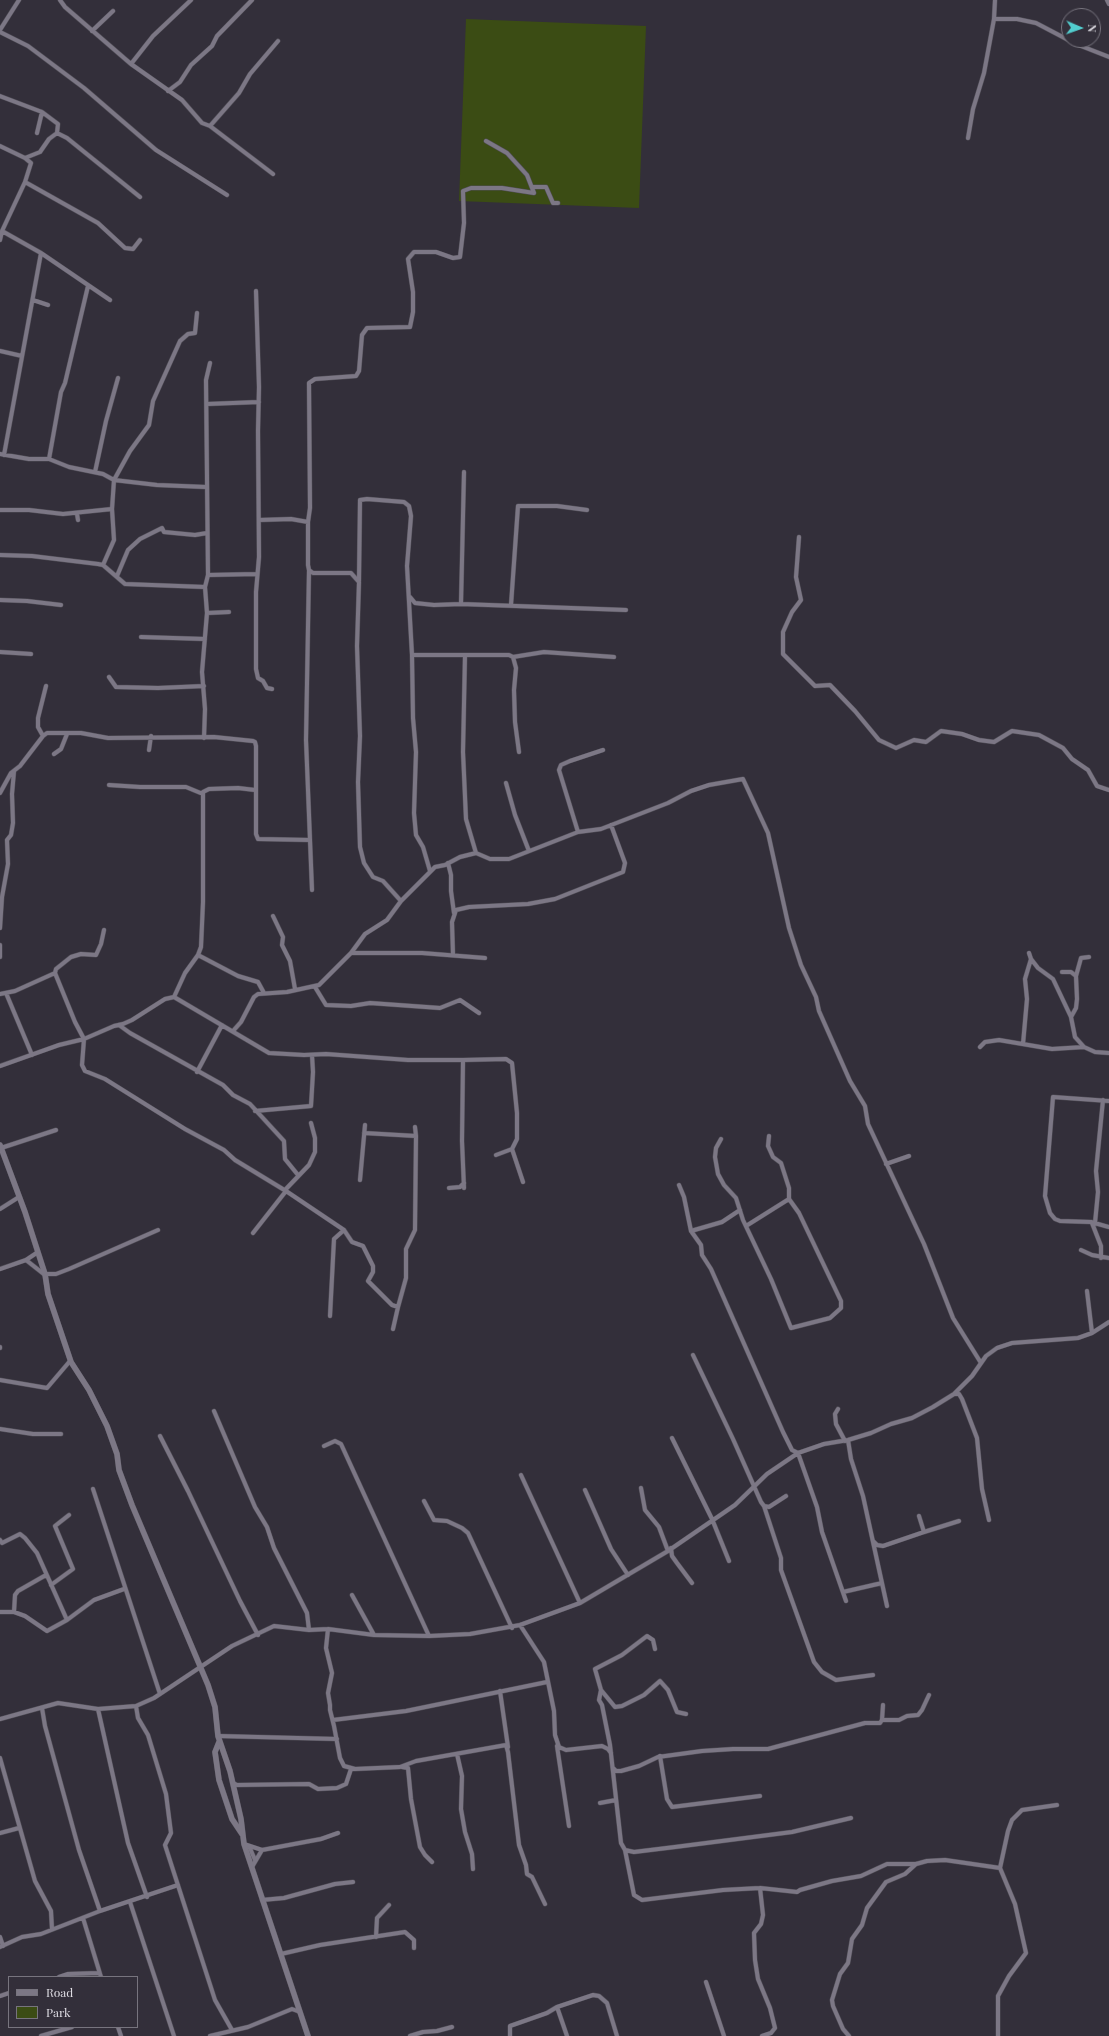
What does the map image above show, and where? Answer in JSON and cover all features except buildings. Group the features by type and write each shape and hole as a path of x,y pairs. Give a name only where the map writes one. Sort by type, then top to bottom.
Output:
{"street":[{"path":"19,0 0,31 28,46 84,88 156,150 227,195"},
{"path":"60,0 65,7 131,64 182,100 202,123 210,126 274,174"},
{"path":"131,64 153,36 191,0"},
{"path":"168,91 180,82 191,66 212,46 217,36 252,0"},
{"path":"968,138 973,109 984,73 994,19 995,0"},
{"path":"1107,0 1109,4"},
{"path":"92,31 113,11"},
{"path":"994,19 1017,19 1036,23 1076,44 1109,57"},
{"path":"210,126 239,93 250,74 278,41"},
{"path":"0,96 42,112 58,124 57,132 49,139 40,152 26,158"},
{"path":"37,133 42,112"},
{"path":"57,132 67,138 140,197"},
{"path":"312,890 310,840 308,828 306,740 309,570 308,522 310,508 308,425 309,383 311,381 356,376 359,371 362,335 367,328 410,327 413,312 413,292 408,259 414,252 436,252 454,258 460,257 464,223 463,191 470,188 502,188 533,194 534,192 526,174 507,153 486,141"},
{"path":"0,146 26,158 31,163 25,182 2,231 0,240"},
{"path":"25,182 98,223 125,248 133,249 140,240"},
{"path":"532,187 546,187 553,203 558,203"},
{"path":"2,231 41,253 110,300"},
{"path":"41,253 2,455 29,460 49,459 69,467 95,472 114,480 157,485 206,487"},
{"path":"49,459 61,392 65,383 88,286"},
{"path":"256,291 259,402 257,675 267,688 272,689"},
{"path":"33,300 48,305"},
{"path":"103,565 114,540 112,508 114,480 130,451 149,425 153,401 180,341 188,334 195,333 197,313"},
{"path":"0,351 22,356"},
{"path":"204,738 204,686 202,672 207,613 205,587 208,574 206,380 210,364"},
{"path":"95,472 106,421 118,378"},
{"path":"207,404 259,402"},
{"path":"461,604 464,472"},
{"path":"401,900 383,881 373,877 364,863 360,847 358,782 360,736 357,646 360,500 367,499 404,502 409,506 411,516 407,566 410,597 412,655 412,718 416,761 414,813 416,834 423,847 430,871"},
{"path":"511,606 518,506 557,506 587,510"},
{"path":"0,510 77,514 112,508"},
{"path":"77,514 78,520"},
{"path":"259,520 291,519 308,522"},
{"path":"117,576 128,550 140,539 162,528 164,532 195,535 207,533"},
{"path":"799,537 796,577 801,600 792,612 783,632 783,654 815,686 830,685 855,711 878,740 896,748 914,740 926,742 941,731 962,734 979,740 994,742 1012,731 1039,735 1059,746 1072,759 1088,770 1097,786 1109,790"},
{"path":"0,555 66,560 103,565 125,584 205,587"},
{"path":"309,570 319,574 351,573 359,582"},
{"path":"208,574 257,574"},
{"path":"410,597 415,603 448,605 461,604 626,610"},
{"path":"0,600 28,600 61,605"},
{"path":"207,613 229,612"},
{"path":"141,637 205,638"},
{"path":"0,652 31,654"},
{"path":"412,655 509,655 513,657 544,652 614,657"},
{"path":"465,655 464,752 466,819 476,852"},
{"path":"513,657 516,668 514,722 520,752"},
{"path":"109,677 116,687 158,688 204,686"},
{"path":"43,736 38,727 38,718 46,686"},
{"path":"0,793 14,770 20,766 43,736 52,733 108,738 151,736 256,742 255,790 256,834 258,839 310,840"},
{"path":"54,754 61,749 67,734"},
{"path":"148,750 151,736"},
{"path":"578,832 559,770 561,765 603,750"},
{"path":"0,928 2,897 8,864 7,840 11,834 13,823 12,794 14,770"},
{"path":"233,1031 241,1022 254,997 264,993 287,992 295,989 315,987 351,953 365,934 387,920 401,900 430,871 460,857 476,852 490,859 502,860 529,852 578,832 601,829 668,803 697,789 743,779 768,833 789,928 801,965 816,997 819,1012 842,1063 865,1106 868,1124 924,1244 953,1318 981,1363"},
{"path":"506,783 515,815 529,852"},
{"path":"109,785 186,787 203,794"},
{"path":"174,997 185,973 198,955 202,941 203,792 209,789 238,788 255,790"},
{"path":"454,913 456,910 468,907 528,904 555,899 623,872 625,863 611,825"},
{"path":"448,863 451,875 451,891 454,913 452,922 452,955"},
{"path":"274,916 283,937 282,945 290,961 295,989"},
{"path":"0,994 36,982 55,973 56,969 71,957 81,954 96,955 101,944 104,930"},
{"path":"0,945 0,957"},
{"path":"351,953 452,955 485,958"},
{"path":"1029,953 1031,959 1038,968 1053,979 1071,1017 1075,1038 1084,1047 1091,1051 1109,1053"},
{"path":"198,955 238,976 258,982 264,993"},
{"path":"1071,1017 1076,1008 1076,976 1081,958 1089,956"},
{"path":"1023,1044 1027,999 1025,979 1031,959"},
{"path":"1062,972 1071,972 1076,976"},
{"path":"55,973 75,1022 84,1038 82,1061 85,1071 105,1079 185,1129 224,1150 235,1160 286,1190 344,1230 352,1242 363,1246 373,1266 373,1272 368,1281 392,1305 398,1308"},
{"path":"315,987 326,1005 350,1006 370,1003 440,1008 460,1000 479,1013"},
{"path":"6,993 32,1055"},
{"path":"0,1066 84,1038 132,1020 165,999 174,997 269,1053 312,1055 326,1054 408,1060 506,1059 512,1063 517,1139 512,1149 496,1155"},
{"path":"119,1025 130,1034 223,1085 234,1095 250,1104 284,1141 285,1159 298,1175"},
{"path":"198,1072 222,1025"},
{"path":"980,1047 984,1042 995,1040 1052,1049 1084,1047"},
{"path":"255,1111 311,1106 313,1072 312,1055"},
{"path":"449,1188 464,1185 462,1141 463,1060"},
{"path":"1109,1101 1055,1096 1053,1098 1045,1196 1050,1213 1060,1221 1093,1223 1109,1227"},
{"path":"1101,1258 1101,1246 1093,1223 1098,1192 1096,1171 1103,1100"},
{"path":"253,1232 298,1175 309,1165 315,1152 315,1138 311,1123"},
{"path":"360,1180 365,1125"},
{"path":"393,1328 406,1278 406,1249 415,1230 415,1127"},
{"path":"56,1130 0,1147 38,1252 45,1275 48,1294 70,1361 89,1390 107,1426 117,1454 119,1470 132,1505 208,1685 215,1708 218,1739 235,1785 242,1835"},
{"path":"364,1132 416,1136"},
{"path":"720,1139 716,1148 715,1157 718,1174 724,1185 736,1198 746,1226 771,1279 791,1328 830,1318 841,1308 841,1301 799,1213 790,1199 789,1188 781,1163 772,1157 768,1146 769,1136"},
{"path":"512,1149 523,1182"},
{"path":"886,1164 909,1156"},
{"path":"679,1185 684,1197 691,1231 700,1245 702,1255 714,1274 783,1432 792,1450 798,1453 817,1507 822,1532 846,1601"},
{"path":"0,1209 19,1198"},
{"path":"746,1226 790,1199"},
{"path":"691,1231 722,1222 740,1210"},
{"path":"26,1260 45,1275 56,1274 158,1230"},
{"path":"330,1316 334,1239 344,1230"},
{"path":"1081,1250 1101,1258 1109,1258"},
{"path":"0,1268 26,1260 38,1252"},
{"path":"1088,1292 1092,1333"},
{"path":"0,1719 58,1703 98,1709 136,1706 160,1694 200,1669 232,1646 278,1625 290,1629 328,1629 374,1635 429,1636 470,1634 512,1628 580,1603 628,1575 734,1505 767,1474 798,1453 824,1444 846,1441 912,1418 954,1394 972,1376 992,1350 1007,1344 1069,1339 1092,1333 1109,1322"},
{"path":"693,1355 764,1506 781,1558 781,1570 814,1662 822,1672 836,1680 873,1675"},
{"path":"0,1380 47,1388 70,1361"},
{"path":"954,1394 958,1394 962,1399 977,1438 982,1489 989,1520"},
{"path":"838,1409 835,1414 836,1424 846,1441 850,1459 863,1496 887,1606"},
{"path":"214,1411 255,1507 267,1527 274,1548 307,1614 309,1630"},
{"path":"0,1429 33,1434 61,1434"},
{"path":"160,1436 258,1635"},
{"path":"672,1438 712,1519 729,1561"},
{"path":"324,1446 335,1441 341,1444 429,1636"},
{"path":"521,1475 580,1603"},
{"path":"92,1488 124,1589 160,1694"},
{"path":"641,1488 645,1510 659,1527 669,1549 692,1583"},
{"path":"585,1490 604,1534 628,1575"},
{"path":"764,1506 769,1507 786,1496"},
{"path":"424,1501 434,1520 448,1521 462,1528 468,1533 512,1628"},
{"path":"51,1584 73,1569 55,1526 69,1515"},
{"path":"919,1516 924,1532"},
{"path":"872,1541 877,1545 884,1546 959,1521"},
{"path":"0,1540 2,1543 20,1534 37,1553 67,1620"},
{"path":"14,1612 15,1595 18,1591 46,1575"},
{"path":"843,1592 882,1583"},
{"path":"0,1612 14,1612 25,1616 47,1631 67,1620 94,1600 124,1589"},
{"path":"352,1595 374,1635"},
{"path":"520,1625 544,1662 554,1711 557,1744 569,1826"},
{"path":"328,1629 326,1648 332,1673 328,1693 332,1720 342,1762 344,1766 352,1768 408,1768 410,1794 418,1840 422,1852 432,1862"},
{"path":"655,1649 653,1640 647,1636 622,1655 595,1669 601,1690 615,1707 622,1706 644,1695 660,1680 668,1690 677,1712 686,1714"},
{"path":"332,1720 406,1710 547,1682"},
{"path":"601,1690 599,1700 602,1705 611,1753 621,1843 625,1850 634,1895 642,1900 723,1890 760,1888 797,1892 832,1881 861,1876 887,1864 916,1864 928,1861 945,1860 1000,1868"},
{"path":"500,1691 508,1747 518,1845 526,1865 527,1874 532,1877 545,1904"},
{"path":"613,1767 616,1771 620,1771 660,1756 733,1749 768,1749 865,1723 880,1723 882,1720 899,1720 907,1716 918,1715 929,1695"},
{"path":"882,1720 883,1705"},
{"path":"136,1706 138,1718 148,1734 166,1794 171,1833 165,1845 215,2000 232,2030"},
{"path":"42,1708 79,1850 100,1911"},
{"path":"98,1709 128,1843 147,1897"},
{"path":"218,1739 337,1739"},
{"path":"218,1739 215,1752 219,1780 232,1819 242,1835 246,1845 251,1867 308,2036"},
{"path":"400,1767 416,1761 504,1744 508,1747"},
{"path":"557,1744 562,1749 566,1750 602,1746 611,1753"},
{"path":"457,1754 462,1776 461,1809 465,1832 472,1854 473,1869"},
{"path":"660,1756 667,1799 672,1807 760,1796"},
{"path":"0,1758 35,1881 51,1911 52,1929"},
{"path":"235,1785 309,1784 318,1789 337,1788 346,1784 352,1768"},
{"path":"0,1778 6,1777"},
{"path":"600,1803 616,1800"},
{"path":"998,2036 998,1996 1009,1976 1026,1953 1015,1904 1000,1868 1012,1820 1016,1814 1028,1808 1057,1805"},
{"path":"625,1850 634,1852 792,1832 851,1818"},
{"path":"0,1834 19,1828"},
{"path":"246,1845 262,1850 321,1839 338,1834"},
{"path":"246,1845 255,1860"},
{"path":"251,1867 262,1850"},
{"path":"849,2036 843,2029 832,2000 838,1980 848,1963 852,1939 862,1925 867,1908 886,1882 905,1874 916,1864"},
{"path":"262,1900 284,1898 335,1884 353,1882"},
{"path":"0,1937 1,1946 22,1937 41,1934 100,1911 147,1897 178,1885"},
{"path":"760,1888 763,1920 754,1933 755,1960 758,1979 774,2019 775,2028 772,2034 762,2036"},
{"path":"130,1902 174,2036"},
{"path":"376,1937 377,1918 389,1905"},
{"path":"62,1976 68,1974 100,1975 83,1918"},
{"path":"281,1954 320,1945 407,1933 414,1940 414,1948"},
{"path":"706,1982 724,2036"},
{"path":"510,2036 510,2026 547,2013 557,2007 590,1995 599,1996 607,2003 617,2036"},
{"path":"292,2009 294,1996"},
{"path":"557,2007 567,2036"},
{"path":"210,2036 248,2027 292,2009 300,2012"},
{"path":"410,2036 452,2027"},
{"path":"43,2036 69,2028"}],"green space":[{"path":"466,19 646,26 639,208 459,201"}]}
